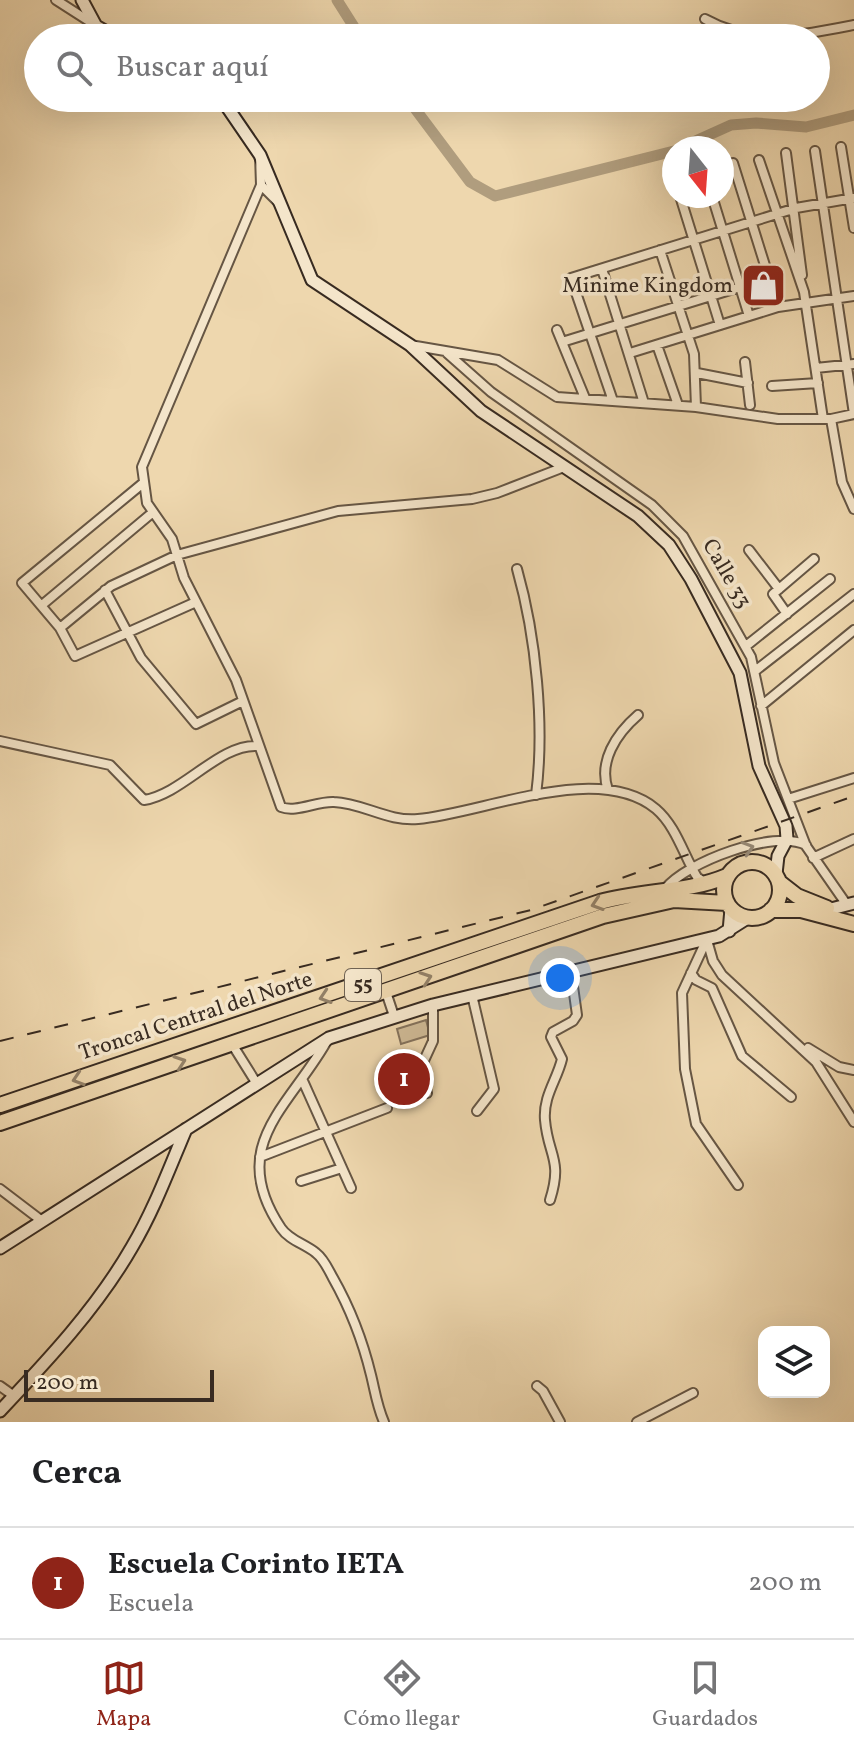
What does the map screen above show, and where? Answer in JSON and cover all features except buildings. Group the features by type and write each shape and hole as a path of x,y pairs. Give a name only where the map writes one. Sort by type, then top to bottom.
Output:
{"highway":[{"name":"55","path":"727,876 740,864 751,861 768,866 797,896 831,909 852,908"},
{"path":"727,876 724,889 729,906"},
{"name":"Troncal Central del Norte","path":"0,1105 600,902 706,884 727,876"},
{"path":"771,910 778,899 777,878"},
{"name":"Troncal Central del Norte","path":"0,1123 635,906 674,900 729,906"},
{"name":"55","path":"729,906 749,917"},
{"path":"749,917 771,910 801,910 854,924"}],"street":[{"path":"56,0 93,24"},
{"path":"82,0 95,24"},
{"path":"705,19 721,24"},
{"path":"830,28 854,25"},
{"path":"231,112 260,155 312,280 410,345 481,411 655,529 691,579 740,673 759,766 785,821 787,839 778,856 777,878"},
{"path":"841,147 852,199 854,228"},
{"path":"410,345 498,360 557,397 678,405 778,419 827,419 854,414 850,364 836,298 815,151"},
{"path":"786,153 818,383 842,482 854,509"},
{"path":"260,155 261,185 142,467 142,484 152,513 172,539 196,602 243,701 281,807 332,802 380,816 420,819 536,795 608,790 646,803 660,813 692,867 706,884"},
{"path":"759,160 805,297"},
{"path":"734,166 778,307"},
{"path":"261,185 280,204"},
{"path":"613,401 571,278 796,208 852,199"},
{"path":"684,208 720,325"},
{"path":"716,208 749,316"},
{"path":"660,250 697,373 696,407"},
{"path":"602,269 644,403"},
{"path":"562,342 740,287"},
{"path":"630,353 805,297 854,296"},
{"path":"557,330 585,398"},
{"path":"657,345 678,405"},
{"name":"Calle 33","path":"447,353 491,392 667,518 698,560 746,646 755,671 774,763 806,846 852,908"},
{"path":"745,362 750,405"},
{"path":"816,368 850,364"},
{"path":"697,373 748,383"},
{"path":"772,386 818,383"},
{"path":"60,628 105,590 147,566 177,555 338,511 484,496 528,484 564,467"},
{"path":"142,484 22,583 60,628 75,656 196,602"},
{"path":"42,605 152,513"},
{"path":"749,550 779,589"},
{"path":"787,614 773,594 814,559"},
{"path":"517,569 528,620 542,748 536,795"},
{"path":"746,646 830,579"},
{"path":"105,590 126,634 158,681 196,724 243,701"},
{"path":"755,671 854,594"},
{"path":"761,706 854,630"},
{"path":"608,790 603,771 607,757 638,715"},
{"path":"0,741 110,765 144,800 192,777 234,749 257,746"},
{"path":"788,799 854,778"},
{"path":"665,890 692,867 766,842 787,839 806,846"},
{"path":"813,858 854,839"},
{"path":"729,906 729,931"},
{"path":"0,1248 329,1038 433,1005 707,939 729,931 749,917"},
{"path":"707,939 691,973 681,1005 692,1110 701,1133 738,1185"},
{"path":"707,939 713,961 722,975 824,1070 854,1122"},
{"path":"550,1200 558,1171 545,1119 546,1101 562,1061 551,1037 553,1032 575,1020 577,1015 571,972"},
{"path":"691,973 696,980 712,988 742,1056 791,1097"},
{"path":"386,992 394,1016"},
{"path":"472,995 494,1089 477,1111"},
{"path":"427,1093 421,1067 433,1041 433,1005"},
{"path":"788,1036 839,1067 854,1070"},
{"path":"329,1038 303,1081 273,1115 260,1157 263,1192 282,1230 318,1254 343,1297 361,1341 384,1422"},
{"path":"232,1044 257,1084"},
{"path":"302,1055 312,1068"},
{"path":"303,1081 351,1188"},
{"path":"260,1157 387,1108"},
{"path":"0,1411 89,1311 114,1275 149,1216 187,1129"},
{"path":"301,1181 342,1168"},
{"path":"0,1189 42,1221"},
{"path":"0,1386 14,1396"},
{"path":"537,1386 560,1422"},
{"path":"637,1422 693,1393"}],"shaded area":[{"path":"426,1020 430,1035 401,1044 397,1029"}],"waterway":[{"path":"337,0 352,24"},
{"path":"418,112 470,182 495,196 662,154"},
{"path":"707,136 731,125 756,123 806,127 854,115"}],"railway":[{"path":"0,1041 531,910 854,796"}],"place":[{"name":"Minime Kingdom","path":"764,286"},
{"name":"Escuela Corinto IETA","path":"404,1079"}]}
